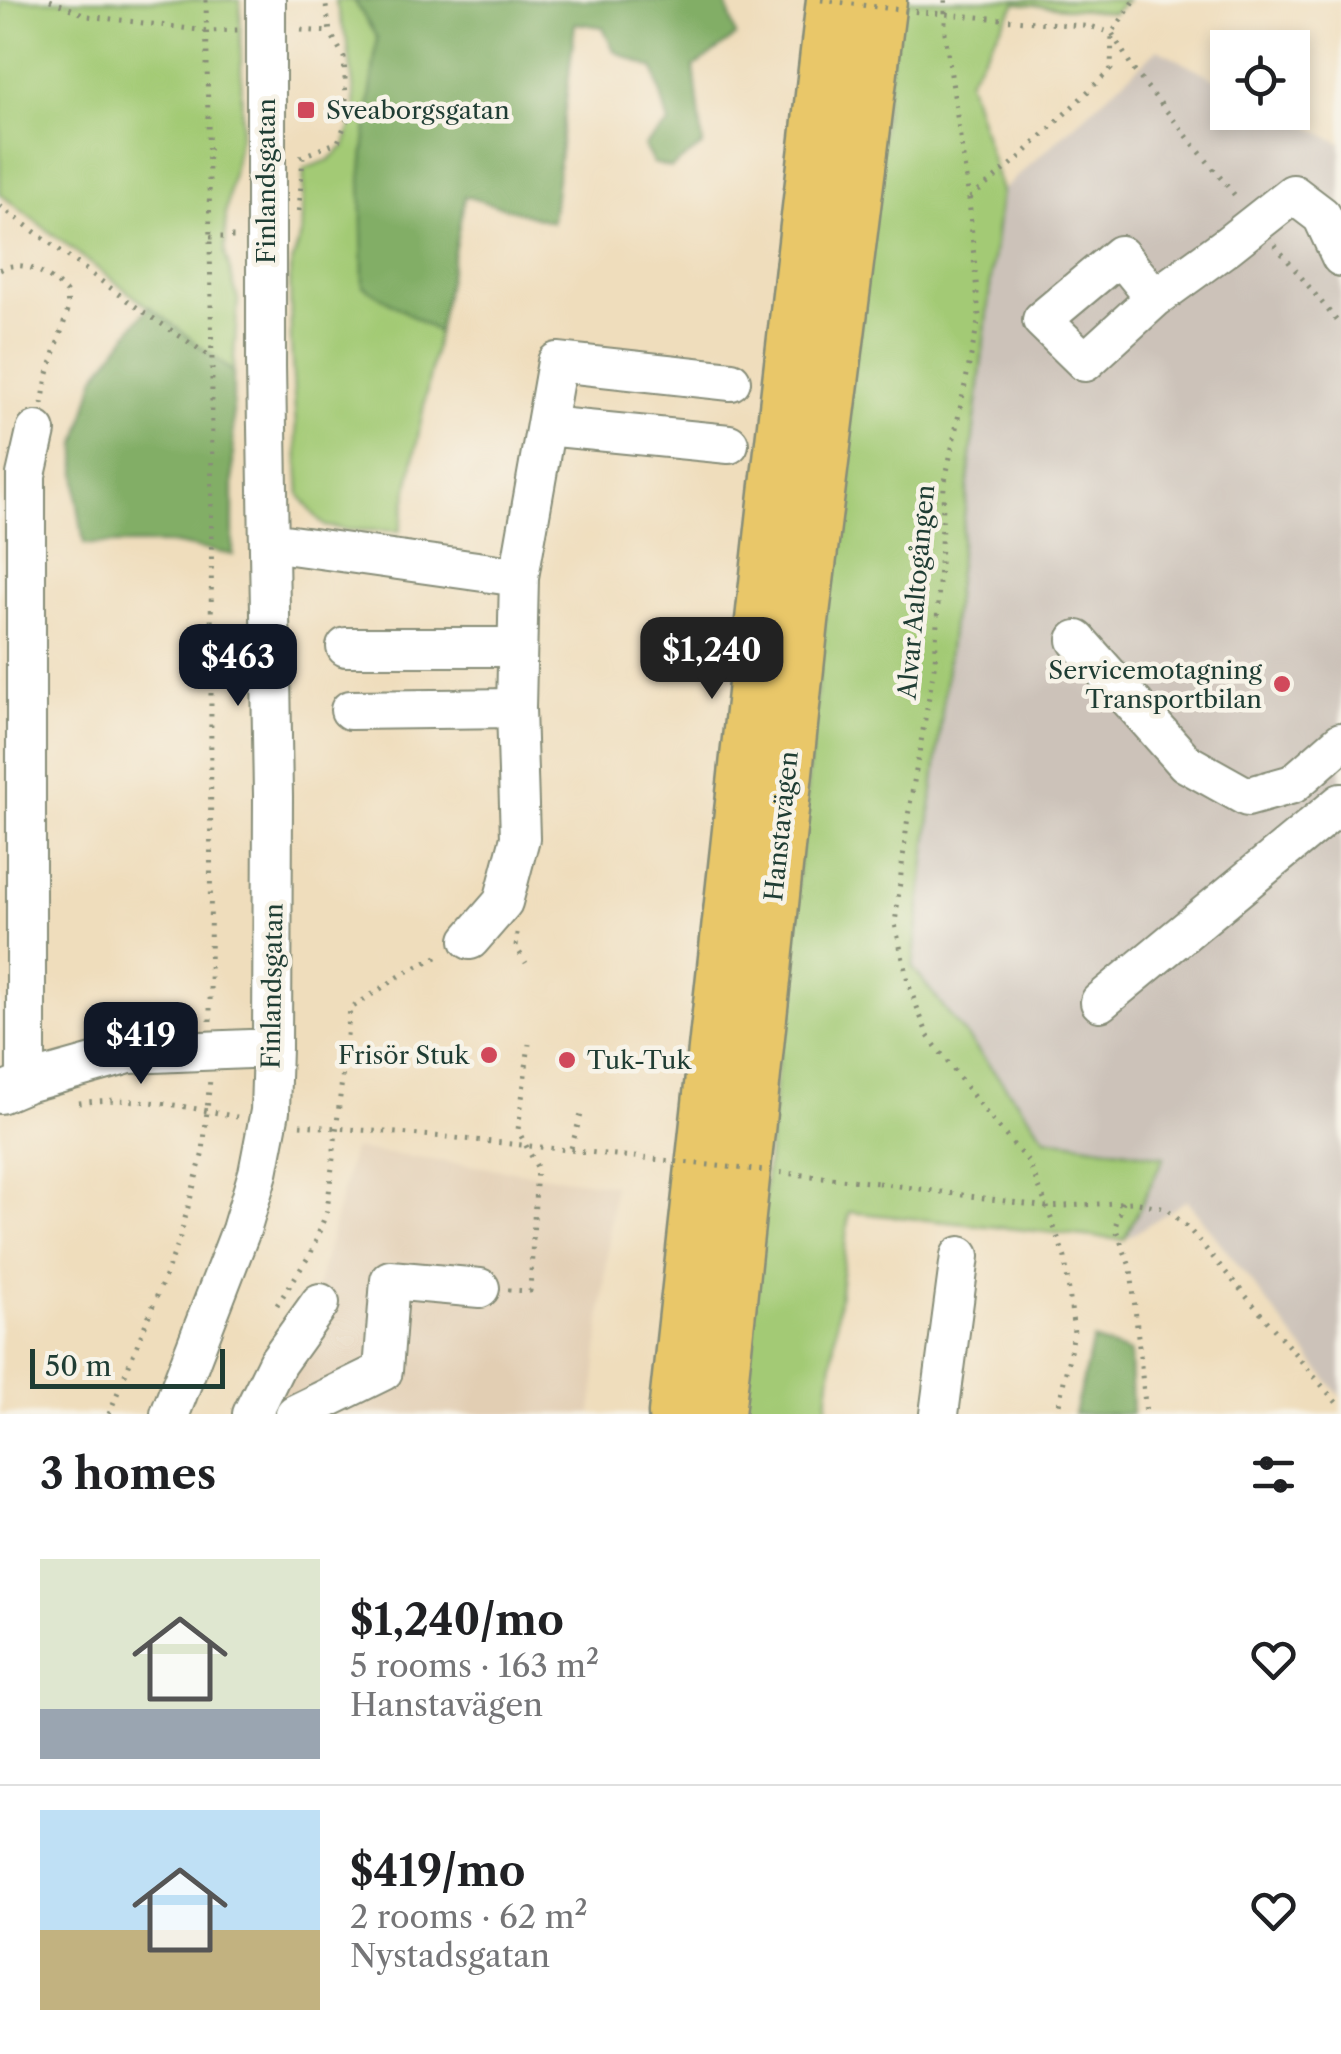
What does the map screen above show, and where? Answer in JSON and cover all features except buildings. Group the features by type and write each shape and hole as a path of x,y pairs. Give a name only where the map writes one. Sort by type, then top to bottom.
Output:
{"main road":[{"name":"Hanstavägen","path":"674,1414 832,0"},
{"name":"Hanstavägen","path":"719,1414 803,621 882,0"}],"street":[{"name":"Finlandsgatan","path":"170,1414 241,1230 270,1110 266,152 256,15"},
{"path":"1156,298 1293,194 1322,216 1341,257"},
{"path":"470,940 503,902 520,838 516,708 519,577 557,362 732,381"},
{"path":"546,426 729,444"},
{"path":"36,431 26,476 13,1088 128,1054 272,1048"},
{"path":"270,542 519,577"},
{"path":"1077,640 1186,762 1246,797 1293,784 1341,742"},
{"path":"346,647 516,648"},
{"path":"350,710 516,708"},
{"path":"1100,1002 1341,804"},
{"path":"939,1414 960,1256"},
{"path":"295,1414 383,1371 390,1280 480,1288"},
{"path":"252,1414 277,1364 320,1303"}],"path":[{"path":"50,0 88,16 206,30 256,15"},
{"path":"206,0 211,357 210,1028"},
{"path":"266,152 303,157 338,142 347,120 344,57 330,32 325,0"},
{"path":"821,0 1093,27 1112,33 1135,72 1341,326"},
{"name":"Alvar Aaltogången","path":"945,0 945,33 968,199 979,318 944,486 936,662 908,816 896,924 909,986 928,1036 1029,1162 1065,1258 1074,1333 1057,1414"},
{"path":"968,199 1018,159 1111,69 1112,33 1135,0"},
{"path":"301,30 330,32"},
{"path":"1,210 211,357"},
{"path":"210,237 236,238"},
{"path":"0,270 9,265 26,265 67,293 68,310 47,377 36,431"},
{"path":"273,1311 311,1253 327,1211 350,1008 406,972 470,940"},
{"path":"516,947 526,963"},
{"path":"480,1288 530,1291 537,1167 518,1130 529,1044"},
{"path":"109,1414 178,1244 203,1152 210,1076"},
{"path":"75,1104 128,1100 249,1119"},
{"path":"570,1148 583,1108"},
{"path":"295,1125 570,1148 1047,1206 1133,1202 1166,1208 1189,1228 1341,1408"},
{"path":"1123,1202 1116,1227 1131,1269 1146,1414"}],"shaded area":[{"path":"1158,49 1210,76 1210,130 1310,128 1341,143 1341,1397 1187,1200 1124,1240 1164,1157 1046,1138 913,968 1001,191"},
{"path":"353,1149 614,1185 592,1414 243,1414 317,1289"}],"green space":[{"path":"0,0 240,0 242,125 226,211 225,253 238,300 233,372 0,194"},
{"path":"335,0 354,0 377,38 363,161 363,286 438,332 400,531 325,526 300,495 290,269 301,235 304,169 329,160 345,146 356,109 348,45"},
{"path":"354,0 725,0 736,36 694,67 703,145 671,168 653,163 644,146 669,124 654,69 614,51 603,27 575,23 552,222 465,196 438,332 363,286 361,179 377,38"},
{"path":"898,0 1127,0 1113,13 1016,3 968,80 1001,191 913,968 1046,1138 1164,1157 1124,1240 849,1212 826,1414 741,1414 837,496"},
{"path":"149,306 233,372 233,555 176,544 84,544 77,498 77,444 96,376"},
{"path":"1093,1340 1130,1353 1132,1414 1074,1414"}],"place":[{"name":"Sveaborgsgatan","path":"306,110"},
{"name":"Servicemotagning Transportbilan","path":"1282,684"},
{"name":"Frisör Stuk","path":"489,1055"},
{"name":"Tuk-Tuk","path":"567,1060"}]}
